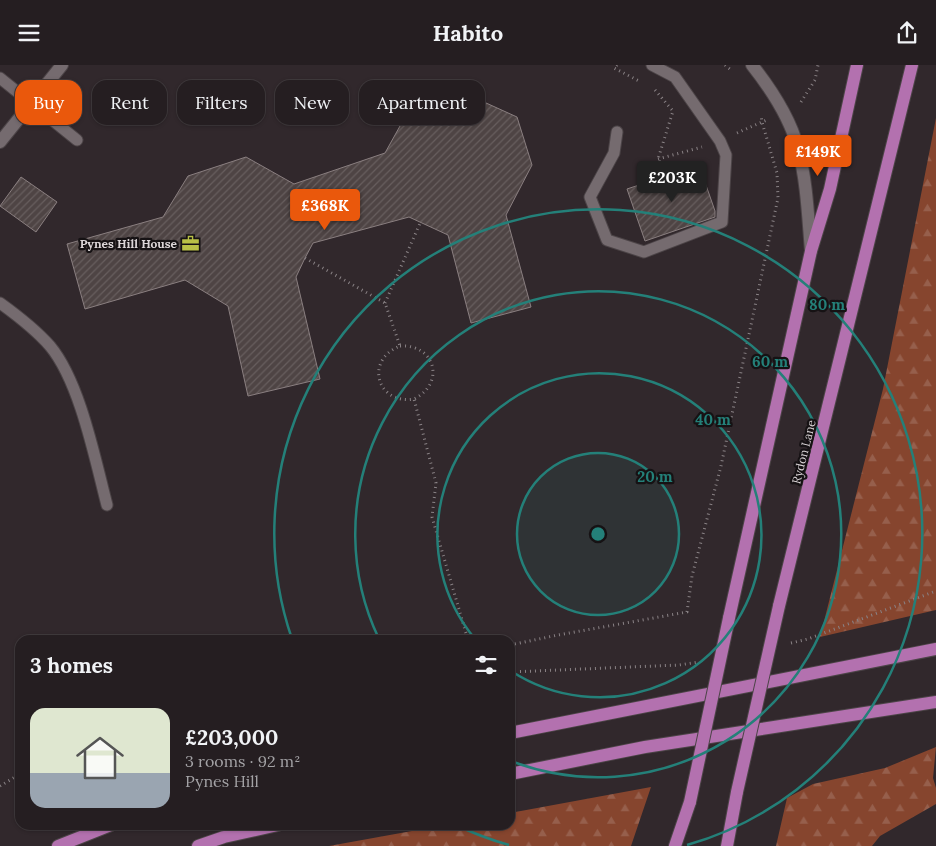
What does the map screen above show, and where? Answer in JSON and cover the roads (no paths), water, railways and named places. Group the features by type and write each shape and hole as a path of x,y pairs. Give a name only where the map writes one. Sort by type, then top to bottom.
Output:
{"main road":[{"path":"682,846 690,802 811,251 830,189 856,65"},
{"name":"Rydon Lane","path":"727,846 737,792 779,606 912,65"},
{"path":"515,732 936,649"},
{"path":"515,773 645,747 936,703"},
{"path":"675,846 690,802"},
{"path":"58,846 98,830"},
{"path":"198,846 224,837 256,830"}],"street":[{"path":"50,80 62,65"},
{"path":"752,65 764,80 784,113 798,147 804,179 811,251"},
{"path":"0,142 15,124"}],"lane":[{"path":"617,132 614,153 590,197 607,240 644,252 722,222 726,155 720,141 674,77 652,65"},
{"path":"0,78 15,91"},
{"path":"57,125 76,140"},
{"path":"0,303 35,329 51,347 66,371 79,402 107,505"}],"place":[{"name":"Pynes Hill House","path":"191,244"}]}
